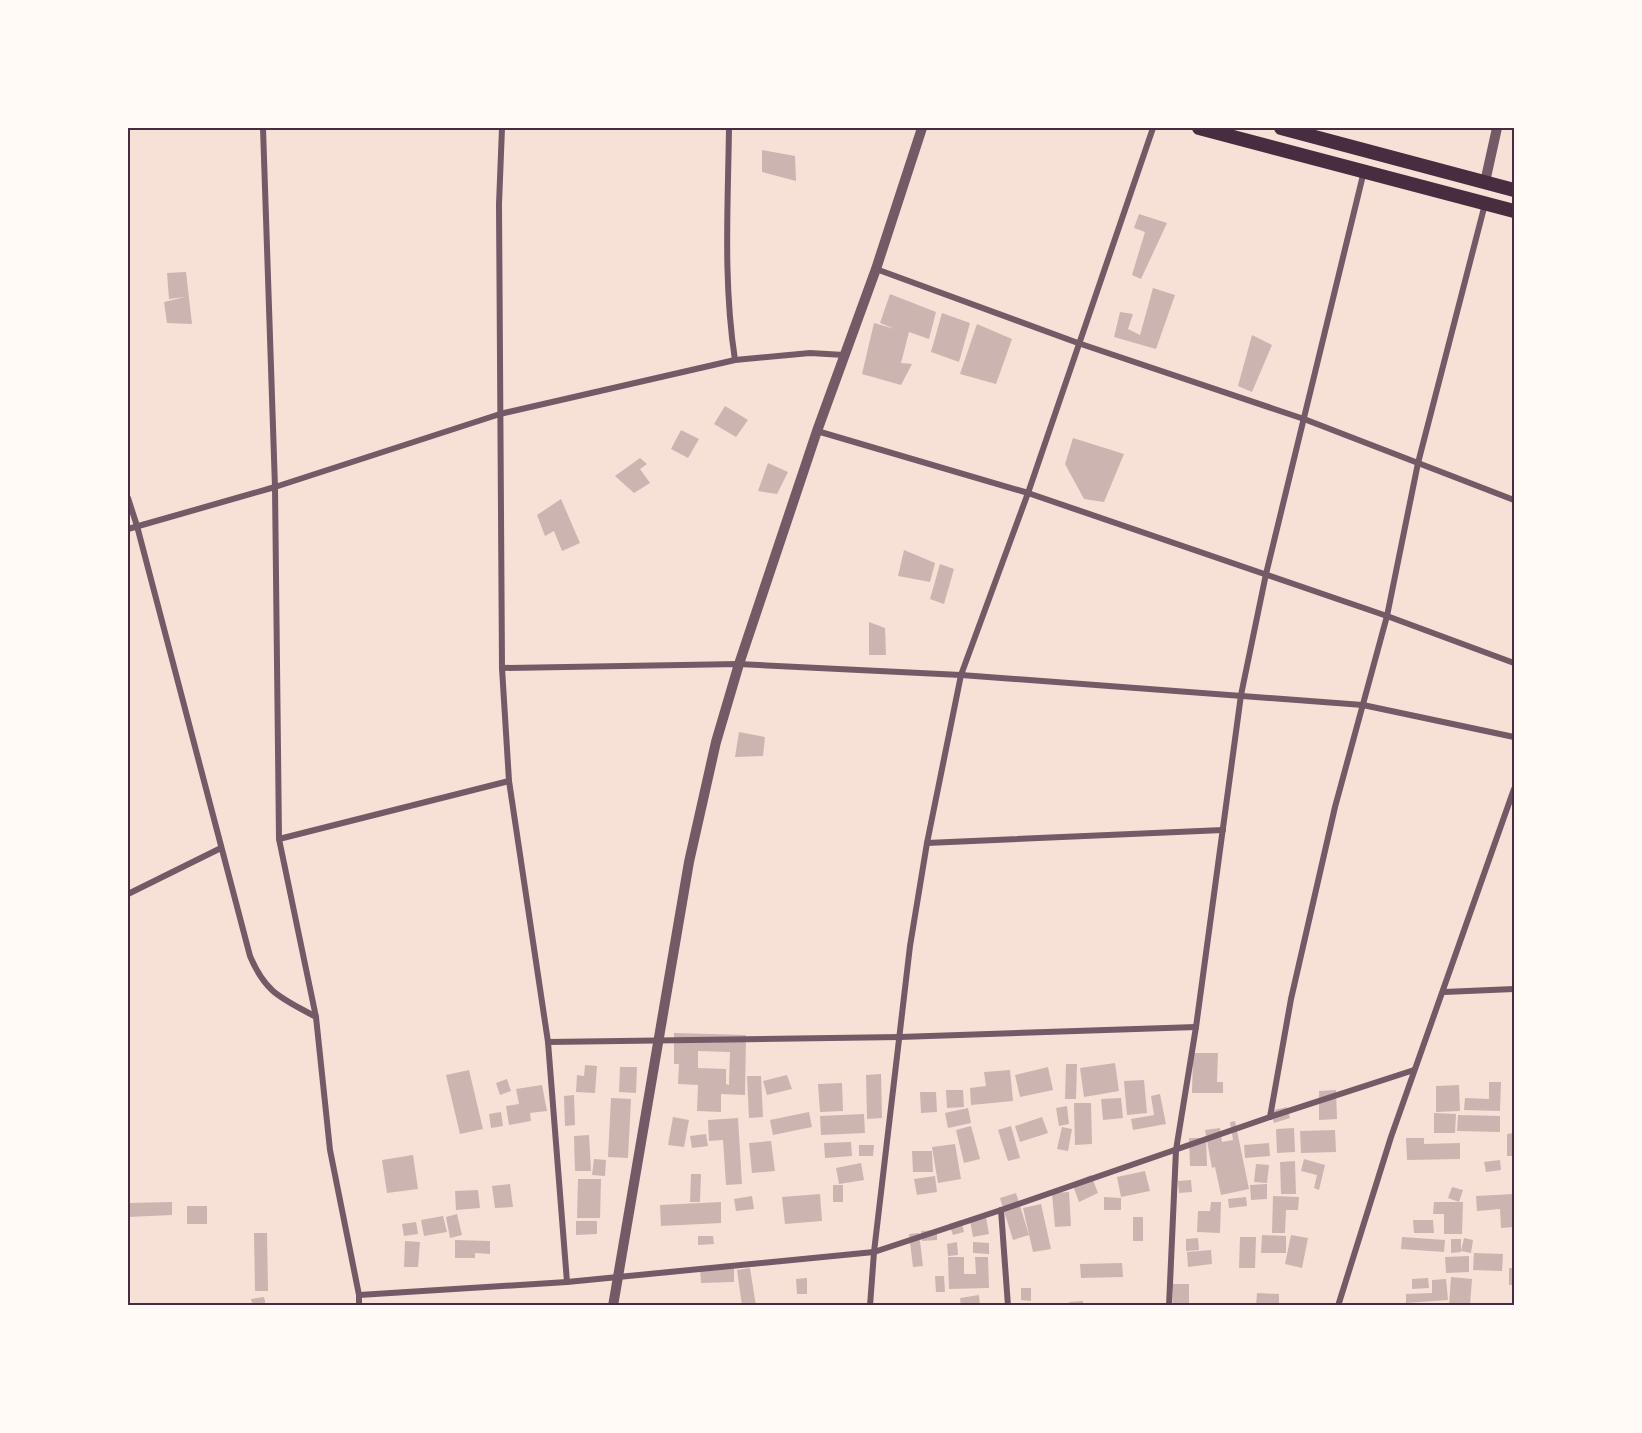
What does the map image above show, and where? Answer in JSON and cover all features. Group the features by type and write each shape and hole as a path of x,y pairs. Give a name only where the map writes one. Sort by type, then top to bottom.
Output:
{"main road":[{"path":"1199,128 1515,211"},
{"path":"1281,128 1515,190"}],"street":[{"path":"263,128 275,487 279,839 316,1017 330,1150 359,1295 359,1305"},
{"path":"502,128 499,204 502,668 510,781 548,1042 567,1282"},
{"path":"729,128 726,267 727,301 735,360"},
{"path":"613,1305 689,862 716,742 739,664 817,431 876,269 922,128"},
{"path":"870,1305 874,1252 910,946 927,843 961,675 1028,493 1153,128"},
{"path":"1485,182 1497,128"},
{"path":"1169,1305 1176,1150 1197,1027 1241,696 1266,574 1364,170"},
{"path":"1270,1117 1291,999 1335,807 1387,616 1418,463 1485,203"},
{"path":"876,269 1078,343 1304,419 1515,500"},
{"path":"128,529 275,487 500,414 735,360 810,353 844,355"},
{"path":"817,431 1028,493 1387,616 1515,663"},
{"path":"128,498 250,956 258,976 271,992 316,1017"},
{"path":"502,668 739,664 961,675 1363,705 1515,737"},
{"path":"279,839 510,781"},
{"path":"1338,1305 1391,1137 1515,789"},
{"path":"927,843 1223,830"},
{"path":"128,894 221,848"},
{"path":"1444,992 1515,989"},
{"path":"548,1042 900,1037 1197,1027"},
{"path":"359,1295 567,1282 874,1252 1414,1070"},
{"path":"1001,1210 1008,1305"}],"building":[{"path":"762,150 795,156 796,181 762,172"},
{"path":"1139,214 1167,223 1141,279 1132,275 1145,232 1134,228"},
{"path":"186,272 192,324 167,323 164,302 185,297 169,299 167,273"},
{"path":"1153,288 1175,295 1156,349 1114,337 1120,312 1133,314 1128,329 1140,335"},
{"path":"890,294 936,312 929,339 909,332 901,363 912,364 901,385 862,374 874,323 895,329 880,323"},
{"path":"942,313 970,323 959,362 931,352"},
{"path":"977,324 1012,339 996,384 960,374"},
{"path":"1252,335 1272,345 1252,392 1238,386"},
{"path":"725,406 748,420 736,437 714,424"},
{"path":"681,430 699,439 688,458 671,449"},
{"path":"1073,438 1124,454 1104,502 1084,499 1065,464"},
{"path":"640,458 647,464 640,469 650,483 634,493 615,476"},
{"path":"768,463 788,472 777,494 758,491"},
{"path":"561,499 580,543 562,551 554,531 545,536 537,515"},
{"path":"904,550 935,563 930,582 898,576"},
{"path":"940,564 954,569 944,604 930,599"},
{"path":"869,622 885,628 886,655 869,655"},
{"path":"739,732 765,737 763,756 735,757"},
{"path":"674,1033 746,1035 745,1095 721,1094 721,1112 697,1111 698,1085 678,1084 679,1064 674,1064","holes":["698,1051 730,1052 729,1085 726,1084 726,1069 698,1068"]},
{"path":"1193,1053 1218,1053 1217,1082 1223,1082 1223,1093 1192,1093"},
{"path":"1115,1063 1119,1091 1084,1097 1080,1068"},
{"path":"1066,1064 1077,1064 1076,1099 1065,1099"},
{"path":"585,1065 597,1066 595,1093 576,1092 577,1075 584,1076"},
{"path":"620,1067 637,1067 636,1093 619,1092"},
{"path":"1048,1067 1053,1090 1020,1097 1015,1075"},
{"path":"469,1070 483,1129 460,1134 446,1075"},
{"path":"1010,1070 1013,1101 971,1105 970,1088 986,1086 984,1072"},
{"path":"881,1074 882,1118 867,1119 866,1075"},
{"path":"787,1075 792,1089 767,1095 763,1081"},
{"path":"747,1076 761,1076 763,1117 749,1118"},
{"path":"507,1079 511,1091 500,1095 496,1083"},
{"path":"1144,1080 1147,1113 1127,1115 1124,1081"},
{"path":"1489,1082 1501,1082 1500,1111 1464,1110 1465,1098 1489,1099"},
{"path":"842,1083 843,1111 820,1112 818,1084"},
{"path":"542,1085 547,1111 530,1113 531,1121 509,1125 506,1106 519,1104 516,1089"},
{"path":"1459,1085 1460,1111 1436,1112 1436,1086"},
{"path":"946,1090 963,1090 964,1107 947,1108"},
{"path":"1336,1090 1337,1119 1319,1120 1319,1091"},
{"path":"920,1092 936,1092 937,1112 921,1113"},
{"path":"1160,1094 1166,1124 1133,1130 1131,1119 1154,1115 1151,1096"},
{"path":"574,1095 575,1125 565,1126 564,1096"},
{"path":"611,1098 631,1099 628,1158 608,1157"},
{"path":"1121,1098 1123,1118 1103,1120 1101,1099"},
{"path":"1074,1103 1091,1103 1092,1144 1075,1145"},
{"path":"1067,1106 1069,1124 1059,1126 1056,1108"},
{"path":"1287,1107 1290,1118 1274,1123 1270,1111"},
{"path":"968,1108 971,1123 948,1128 945,1113"},
{"path":"501,1112 503,1126 491,1128 489,1114"},
{"path":"809,1112 812,1127 773,1135 770,1120"},
{"path":"1434,1113 1456,1114 1455,1133 1434,1133"},
{"path":"864,1114 865,1133 821,1135 820,1116"},
{"path":"1458,1115 1500,1116 1500,1132 1457,1131"},
{"path":"673,1117 689,1120 684,1147 668,1145"},
{"path":"1042,1117 1048,1133 1020,1142 1015,1126"},
{"path":"738,1118 742,1184 726,1185 723,1140 709,1141 708,1120"},
{"path":"1235,1121 1249,1189 1221,1195 1215,1167 1212,1168 1205,1130 1220,1128 1222,1142 1233,1140 1230,1122"},
{"path":"971,1126 980,1159 964,1163 956,1130"},
{"path":"1011,1126 1020,1158 1008,1161 998,1130"},
{"path":"1062,1127 1072,1129 1068,1151 1057,1149"},
{"path":"1294,1128 1295,1152 1277,1153 1276,1129"},
{"path":"1335,1130 1336,1152 1301,1153 1300,1131"},
{"path":"1514,1133 1514,1156 1507,1156 1507,1134"},
{"path":"706,1134 708,1146 692,1148 690,1136"},
{"path":"589,1135 591,1171 575,1171 574,1136"},
{"path":"1189,1138 1206,1138 1207,1166 1190,1166"},
{"path":"1406,1138 1424,1138 1424,1144 1460,1143 1460,1159 1407,1160"},
{"path":"771,1141 775,1171 752,1173 749,1143"},
{"path":"851,1142 852,1156 825,1158 824,1143"},
{"path":"1269,1143 1270,1156 1245,1158 1244,1145"},
{"path":"955,1144 961,1179 938,1183 932,1147"},
{"path":"859,1145 874,1145 873,1156 859,1156"},
{"path":"912,1151 932,1151 933,1172 913,1172"},
{"path":"413,1155 418,1189 387,1193 382,1160"},
{"path":"594,1159 606,1160 605,1176 592,1175"},
{"path":"1304,1159 1325,1165 1319,1190 1314,1188 1317,1175 1301,1171"},
{"path":"1500,1160 1501,1170 1486,1172 1484,1162"},
{"path":"1295,1161 1296,1194 1281,1194 1280,1162"},
{"path":"861,1163 864,1180 839,1184 836,1168"},
{"path":"1256,1164 1269,1165 1267,1183 1254,1182"},
{"path":"1145,1171 1150,1191 1121,1197 1117,1177"},
{"path":"691,1174 701,1174 700,1202 690,1202"},
{"path":"1091,1175 1098,1193 1079,1202 1072,1183"},
{"path":"935,1176 937,1192 917,1195 914,1179"},
{"path":"578,1179 601,1179 600,1218 577,1218"},
{"path":"1191,1180 1192,1192 1179,1193 1178,1181"},
{"path":"510,1184 513,1207 495,1208 492,1186"},
{"path":"1267,1184 1267,1199 1251,1200 1250,1185"},
{"path":"833,1185 843,1185 843,1202 833,1202"},
{"path":"1452,1187 1463,1190 1459,1202 1448,1198"},
{"path":"478,1190 480,1208 456,1210 455,1191"},
{"path":"1069,1192 1071,1226 1055,1227 1052,1193"},
{"path":"1016,1193 1029,1235 1013,1240 1000,1198"},
{"path":"820,1194 822,1221 785,1224 782,1197"},
{"path":"1514,1194 1514,1227 1501,1228 1500,1209 1477,1211 1476,1196"},
{"path":"752,1196 754,1209 736,1211 734,1199"},
{"path":"1273,1196 1299,1197 1298,1210 1286,1210 1285,1233 1272,1233"},
{"path":"1104,1197 1121,1198 1121,1210 1104,1210"},
{"path":"1246,1197 1247,1206 1229,1208 1228,1199"},
{"path":"172,1202 172,1215 128,1217 128,1203"},
{"path":"721,1202 721,1223 661,1226 660,1205"},
{"path":"1211,1202 1221,1202 1220,1233 1197,1232 1198,1211 1210,1211"},
{"path":"1434,1202 1463,1202 1462,1234 1444,1234 1444,1214 1433,1214"},
{"path":"1041,1204 1051,1249 1033,1252 1023,1208"},
{"path":"187,1206 207,1206 207,1224 187,1224"},
{"path":"457,1214 462,1235 450,1238 446,1217"},
{"path":"443,1216 447,1232 424,1236 421,1220"},
{"path":"986,1217 989,1234 973,1237 970,1220"},
{"path":"1133,1217 1143,1217 1143,1241 1133,1241"},
{"path":"961,1220 964,1232 953,1235 949,1224"},
{"path":"1413,1220 1433,1220 1434,1233 1414,1233"},
{"path":"576,1221 597,1221 597,1234 576,1235"},
{"path":"416,1222 418,1234 404,1236 402,1224"},
{"path":"937,1230 937,1240 922,1241 921,1231"},
{"path":"254,1233 267,1233 268,1291 255,1291"},
{"path":"919,1233 923,1266 913,1267 909,1234"},
{"path":"1262,1235 1286,1236 1286,1253 1261,1253"},
{"path":"1291,1235 1308,1238 1302,1268 1285,1264"},
{"path":"698,1236 713,1236 714,1244 698,1245"},
{"path":"1240,1237 1256,1237 1255,1268 1239,1268"},
{"path":"1402,1237 1445,1240 1444,1252 1401,1249"},
{"path":"1198,1238 1199,1250 1186,1251 1186,1239"},
{"path":"1464,1238 1473,1240 1471,1253 1461,1251"},
{"path":"1451,1239 1461,1239 1461,1252 1451,1253"},
{"path":"455,1240 490,1241 490,1254 475,1253 475,1258 455,1258"},
{"path":"405,1241 420,1242 418,1267 404,1267"},
{"path":"957,1242 958,1255 948,1256 947,1244"},
{"path":"973,1242 989,1243 989,1254 973,1253"},
{"path":"1211,1250 1212,1264 1188,1267 1187,1252"},
{"path":"1474,1253 1503,1254 1502,1271 1473,1270"},
{"path":"1469,1256 1469,1272 1446,1273 1445,1257"},
{"path":"948,1257 964,1257 964,1274 976,1274 975,1257 988,1257 989,1288 949,1289"},
{"path":"1122,1263 1123,1277 1081,1278 1080,1264"},
{"path":"734,1267 734,1282 701,1283 700,1268"},
{"path":"750,1268 756,1306 742,1306 737,1270"},
{"path":"1509,1268 1514,1268 1514,1285 1509,1285"},
{"path":"935,1276 944,1276 945,1292 936,1292"},
{"path":"1451,1277 1472,1279 1470,1306 1449,1306"},
{"path":"807,1278 807,1294 797,1294 796,1279"},
{"path":"1428,1278 1429,1288 1412,1289 1412,1279"},
{"path":"1446,1279 1448,1300 1406,1303 1406,1294 1432,1293 1432,1280"},
{"path":"1173,1284 1189,1284 1189,1303 1173,1303"},
{"path":"1021,1288 1031,1288 1031,1301 1021,1300"},
{"path":"1257,1293 1279,1294 1279,1306 1256,1306"},
{"path":"979,1295 980,1306 961,1306 960,1298"},
{"path":"264,1297 266,1306 253,1306 251,1299"},
{"path":"1083,1301 1083,1306 1069,1306 1069,1302"}]}
